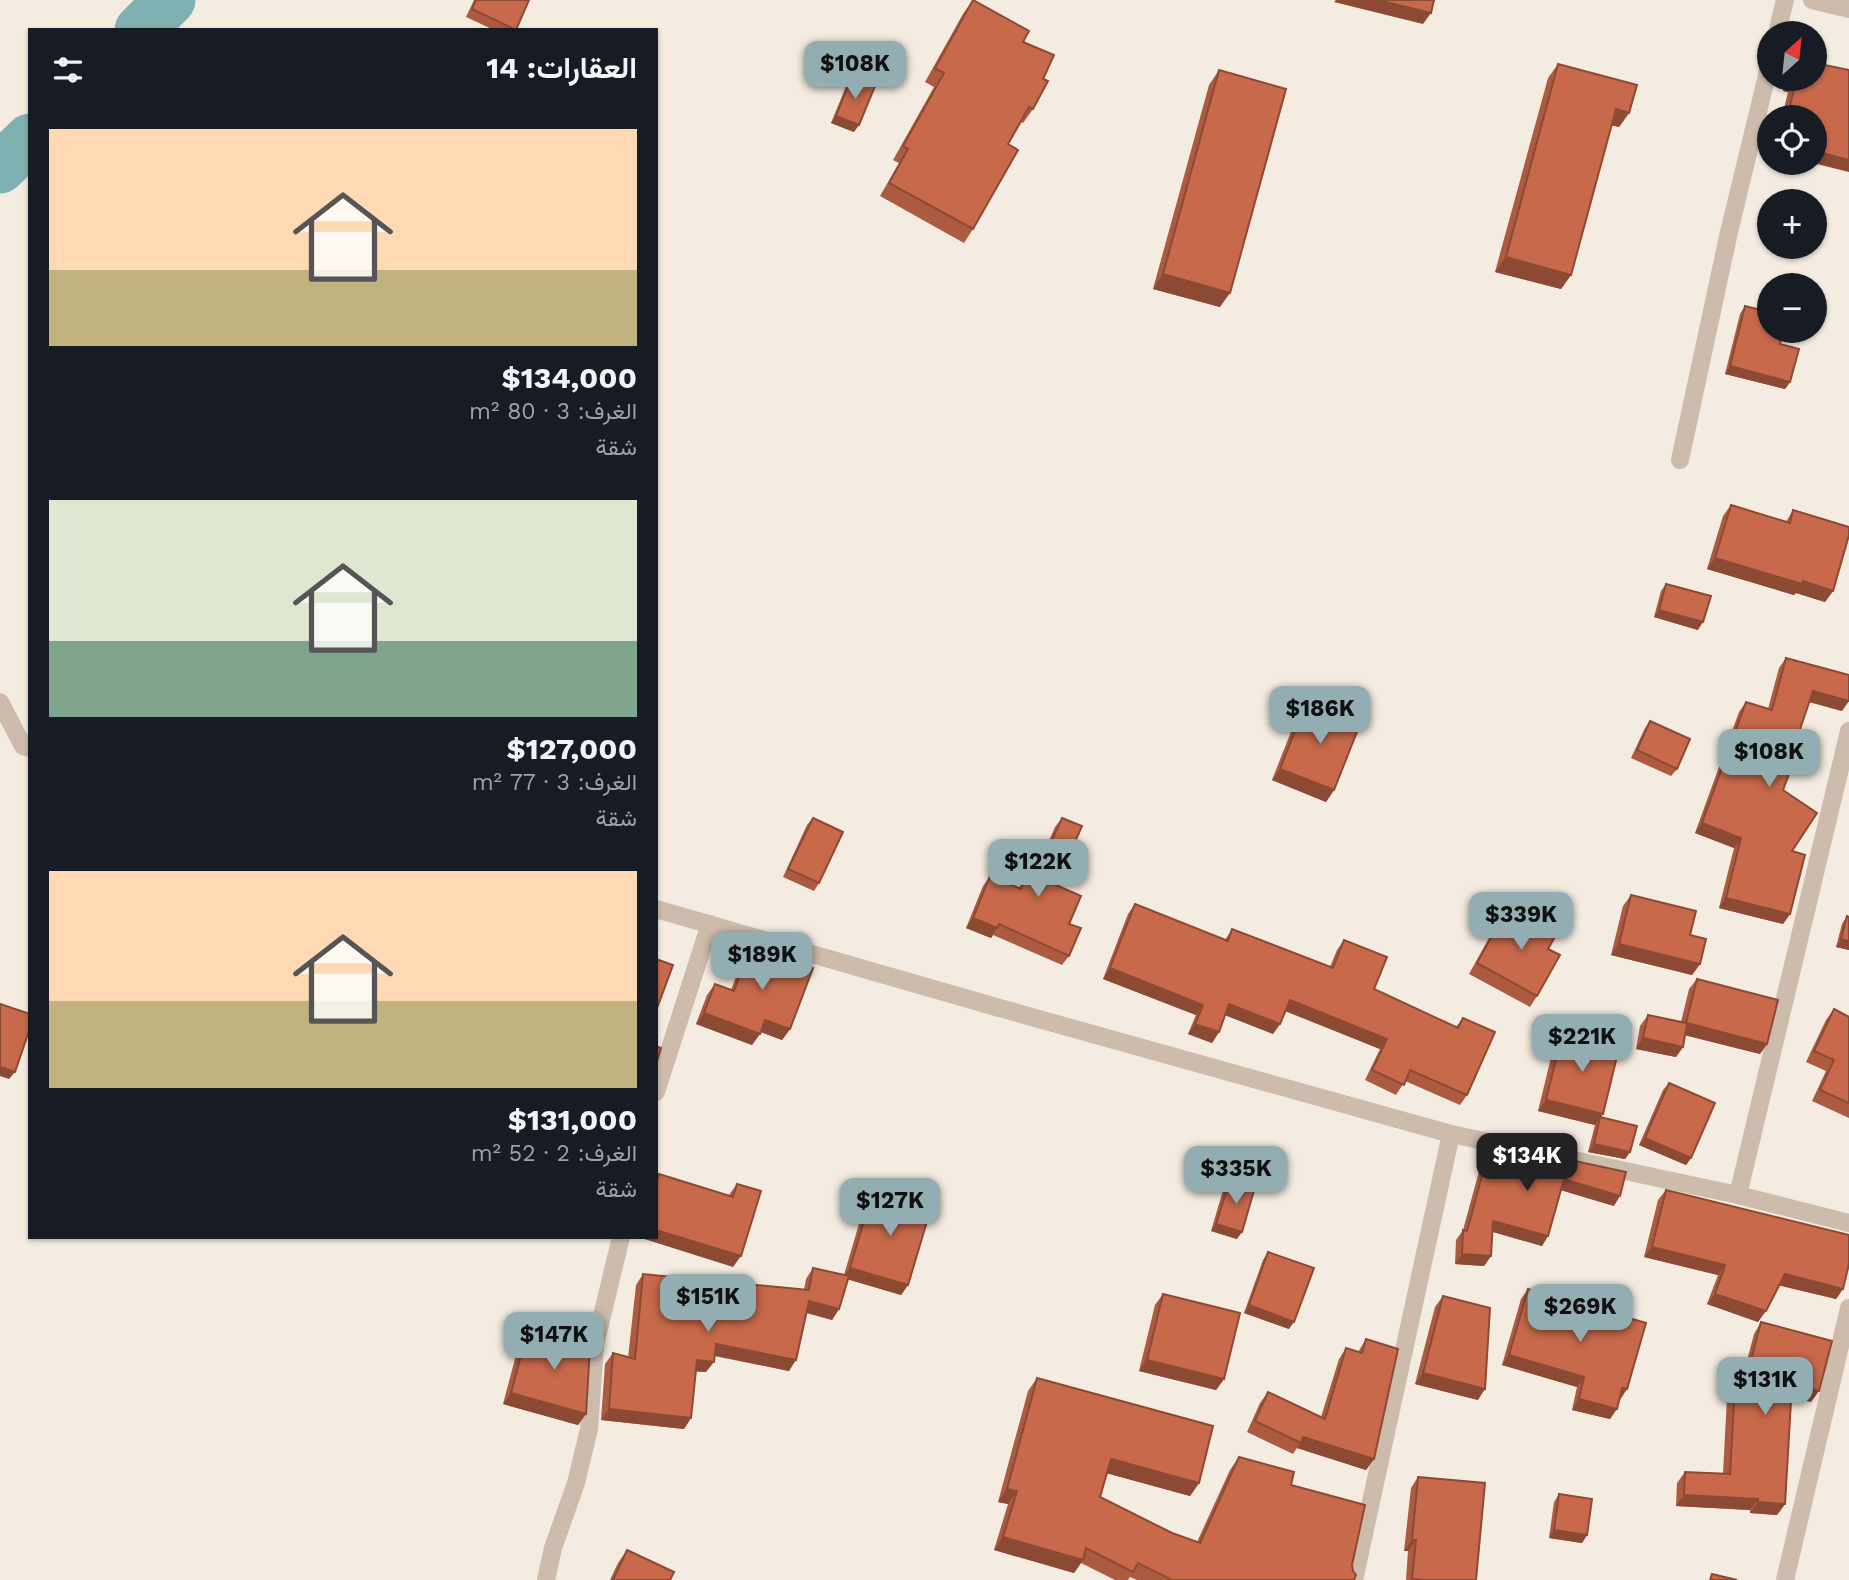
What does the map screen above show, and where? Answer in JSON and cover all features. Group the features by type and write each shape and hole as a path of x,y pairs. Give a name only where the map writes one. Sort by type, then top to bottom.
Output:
{"street":[{"path":"1780,21 1786,0"},
{"path":"1812,0 1849,9"},
{"path":"1681,460 1729,232 1763,91"},
{"path":"0,702 23,746 28,747"},
{"path":"1738,1195 1849,730"},
{"path":"658,910 1451,1134 1738,1195 1849,1223"},
{"path":"658,1086 710,924"},
{"path":"1353,1580 1451,1134"},
{"path":"546,1580 553,1548 576,1483 589,1429 594,1345 620,1239"},
{"path":"1785,1580 1849,1307"}],"building":[{"path":"476,0 529,0 517,28 472,9"},
{"path":"973,0 1029,31 1023,42 1054,55 1043,79 1048,81 1033,109 1029,107 1008,144 1018,150 973,229 889,183 908,149 903,146 944,73 935,68"},
{"path":"1378,0 1434,0 1431,13"},
{"path":"1558,64 1637,85 1629,113 1616,109 1571,275 1506,257"},
{"path":"1827,65 1849,70 1849,160 1827,154 1827,105 1790,105 1794,91 1827,91"},
{"path":"1219,70 1286,89 1230,293 1163,274"},
{"path":"852,76 875,86 859,125 836,116"},
{"path":"1745,306 1757,309 1757,343 1780,343 1799,349 1790,382 1730,366"},
{"path":"1731,505 1790,523 1793,510 1849,527 1833,591 1715,558"},
{"path":"1666,584 1711,596 1703,622 1659,610"},
{"path":"1786,658 1849,675 1849,701 1813,691 1798,735 1803,737 1783,790 1817,813 1792,851 1805,855 1790,914 1726,898 1741,838 1702,823 1746,702 1772,710"},
{"path":"1306,703 1360,724 1334,790 1280,769"},
{"path":"1650,721 1690,739 1677,769 1637,750"},
{"path":"813,818 843,832 819,883 788,869"},
{"path":"1062,818 1082,826 1056,885 1081,896 1069,924 1081,928 1069,956 999,924 997,928 973,918 990,876 1021,889 1028,872 1036,876"},
{"path":"1631,895 1696,911 1690,935 1706,939 1700,964 1619,944"},
{"path":"1135,904 1228,941 1232,929 1333,968 1344,940 1387,957 1374,989 1458,1028 1463,1018 1495,1032 1467,1095 1410,1070 1404,1085 1372,1070 1387,1039 1290,1000 1280,1024 1229,1004 1219,1032 1195,1024 1203,1005 1110,968"},
{"path":"1508,907 1557,933 1548,949 1560,955 1537,996 1477,963"},
{"path":"1847,916 1849,917 1849,941 1841,939"},
{"path":"751,945 813,968 790,1029 765,1020 760,1034 704,1013 715,984 734,991"},
{"path":"658,960 673,965 658,1006"},
{"path":"1697,979 1778,1000 1767,1044 1687,1023 1683,1047 1643,1038 1648,1015 1686,1023"},
{"path":"0,1004 28,1013 28,1034 15,1072 0,1067"},
{"path":"1834,1009 1849,1017 1849,1103 1820,1090 1834,1060 1814,1051"},
{"path":"1562,1034 1619,1048 1603,1114 1546,1100"},
{"path":"1669,1083 1715,1103 1691,1158 1645,1138"},
{"path":"1600,1117 1637,1126 1630,1152 1594,1144"},
{"path":"1491,1143 1626,1172 1620,1196 1564,1179 1548,1236 1493,1221 1491,1256 1462,1254 1463,1230 1467,1231"},
{"path":"659,1174 733,1197 737,1184 761,1191 741,1256 658,1231"},
{"path":"1230,1180 1255,1187 1242,1232 1216,1224"},
{"path":"873,1190 931,1208 908,1285 850,1268"},
{"path":"1666,1190 1849,1235 1849,1264 1843,1289 1785,1274 1766,1311 1715,1294 1725,1265 1652,1247"},
{"path":"1268,1252 1314,1268 1294,1322 1249,1305"},
{"path":"813,1268 849,1276 839,1309 809,1301 796,1360 716,1344 714,1362 697,1360 691,1418 609,1409 613,1353 635,1359 643,1274 809,1290"},
{"path":"1528,1289 1646,1323 1627,1389 1622,1388 1617,1409 1579,1399 1584,1377 1509,1355"},
{"path":"1163,1294 1240,1313 1224,1379 1147,1360"},
{"path":"1443,1296 1490,1308 1485,1389 1423,1373"},
{"path":"1761,1322 1832,1341 1819,1391 1792,1384 1785,1504 1758,1502 1758,1499 1684,1495 1685,1472 1730,1474 1735,1387 1744,1387"},
{"path":"528,1329 590,1347 586,1414 511,1393"},
{"path":"1366,1339 1398,1349 1374,1459 1303,1437 1301,1443 1255,1421 1268,1392 1325,1419 1346,1348 1362,1353"},
{"path":"1037,1378 1213,1426 1199,1483 1111,1459 1100,1497 1172,1533 1200,1543 1239,1457 1294,1472 1291,1485 1365,1505 1352,1565 1356,1575 1354,1580 1172,1580 1138,1563 1133,1572 1086,1548 1083,1560 1003,1537 1017,1491 1007,1489"},
{"path":"1418,1477 1485,1483 1476,1580 1412,1579 1416,1540 1412,1540"},
{"path":"1559,1494 1592,1499 1587,1535 1554,1530"},
{"path":"627,1550 674,1572 670,1580 613,1580"},
{"path":"1712,1574 1737,1580 1710,1580"}],"waterway":[{"path":"142,28 170,0"},
{"path":"0,168 28,141"}]}
